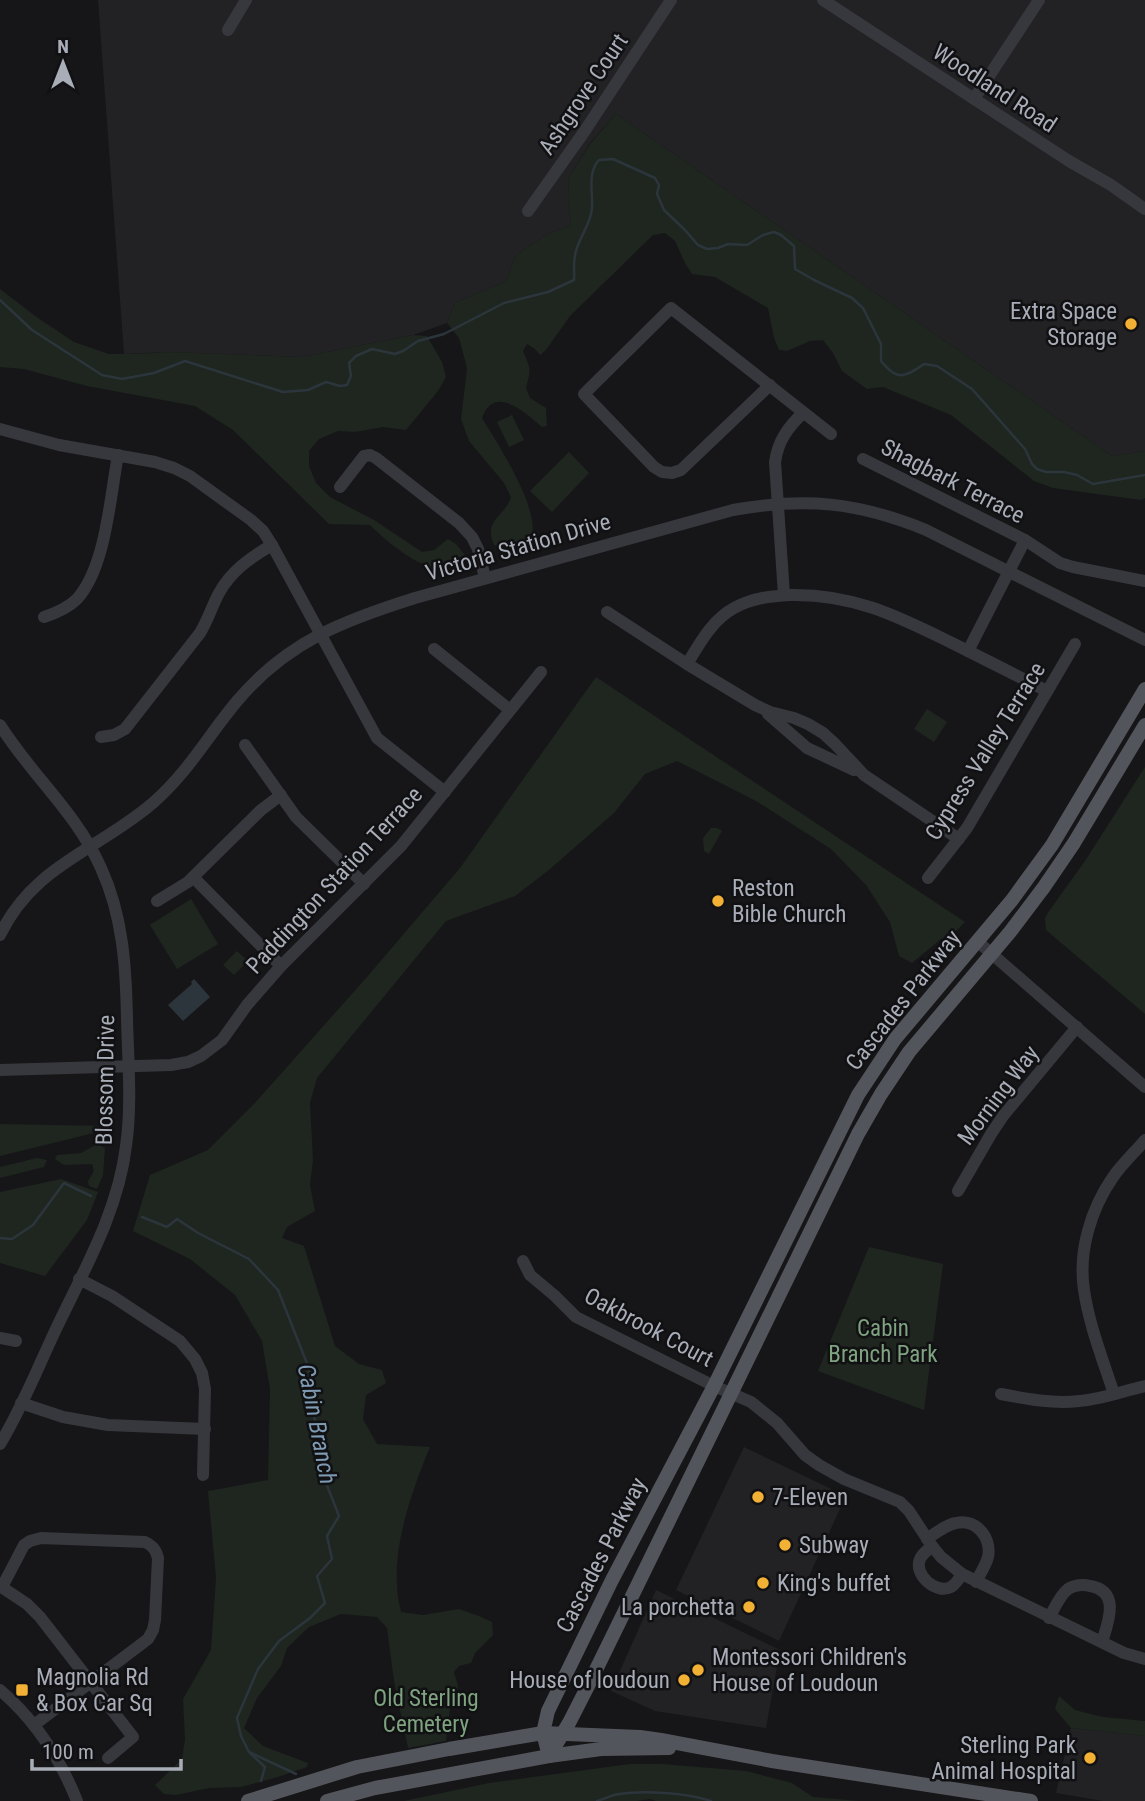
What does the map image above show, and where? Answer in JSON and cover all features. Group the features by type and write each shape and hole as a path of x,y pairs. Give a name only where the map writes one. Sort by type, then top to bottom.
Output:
{"main road":[{"name":"Cascades Parkway","path":"543,1733 548,1711 596,1614 714,1386 837,1135 870,1076 909,1021 1012,900 1052,845 1145,689"},
{"name":"Cascades Parkway","path":"550,1756 597,1667 858,1135 881,1094 909,1052 992,954 1044,887 1074,843 1145,725"},
{"path":"543,1733 550,1756"},
{"path":"248,1801 357,1767 543,1733 640,1737 1031,1801"},
{"path":"327,1801 375,1788 601,1749 669,1748 730,1753"}],"street":[{"path":"228,30 246,0"},
{"name":"Ashgrove Court","path":"528,211 671,0"},
{"name":"Woodland Road","path":"823,0 1145,209"},
{"path":"974,99 1039,0"},
{"path":"770,385 681,470 672,473 662,472 654,467 584,394 671,308 770,385 803,413 831,434"},
{"path":"785,596 775,462 783,435 803,413"},
{"path":"0,429 59,445 155,462 174,468 190,476 251,520 263,531 272,545 377,738 445,792"},
{"path":"44,617 61,611 76,600 96,565 102,547 118,455"},
{"path":"340,487 364,456 376,458 472,537 485,578"},
{"name":"Shagbark Terrace","path":"863,459 1025,540 1060,563 1145,581"},
{"name":"Victoria Station Drive","path":"0,935 13,912 42,879 59,865 116,831 155,801 175,782 224,717 258,679 321,634 368,613 733,510 777,503 828,503 901,520 1145,640"},
{"name":"Shagbark Terrace","path":"968,651 1025,540"},
{"path":"101,737 114,735 125,729 200,633 219,593 229,579 253,556 272,545"},
{"path":"687,664 710,628 733,608 760,598 829,597 872,607 906,620 1047,691"},
{"path":"607,612 768,713 807,748 864,775 959,839"},
{"name":"Cypress Valley Terrace","path":"928,878 967,828 1075,644"},
{"path":"434,649 510,710"},
{"name":"Paddington Station Terrace","path":"0,1070 172,1065 188,1062 212,1049 281,966 401,846 541,672"},
{"path":"755,705 801,721 823,733 864,775"},
{"name":"Blossom Drive","path":"0,725 15,748 76,822 102,869 112,896 126,973 129,1123 121,1175 105,1225 0,1444"},
{"path":"245,745 296,817 364,884"},
{"path":"157,901 193,877 261,810 281,795"},
{"path":"193,877 281,966"},
{"path":"977,941 1145,1087"},
{"name":"Morning Way","path":"958,1191 1003,1116 1077,1027"},
{"path":"1114,1394 1083,1289 1086,1242 1092,1218 1114,1176 1145,1140"},
{"name":"Oakbrook Court","path":"523,1261 530,1275 576,1317 751,1402 764,1411 805,1455 819,1465 844,1479 900,1502 909,1511 929,1543 947,1563 962,1574 1102,1643 1145,1659"},
{"path":"79,1279 112,1296 180,1341 199,1366 204,1381 203,1475"},
{"path":"0,1338 16,1340"},
{"path":"1001,1394 1060,1402 1079,1401 1145,1386"},
{"path":"21,1403 63,1417 108,1425 205,1429"},
{"path":"962,1574 954,1584 946,1589 939,1589 919,1571 919,1565 929,1543 954,1523 963,1521 979,1528 986,1540 988,1556 976,1582"},
{"path":"34,1725 91,1683 148,1639 153,1630 158,1558 156,1551 145,1542 35,1539 24,1545 1,1587 27,1604 40,1617 91,1683 133,1737 108,1758"},
{"path":"1049,1618 1070,1588 1083,1585 1096,1587 1108,1597 1109,1604 1109,1620 1102,1643"},
{"path":"0,1690 34,1725 60,1762 77,1801"}],"shaded area":[{"path":"98,0 1145,0 1145,451 1112,456 616,114 590,143 569,177 571,225 546,235 516,255 506,281 455,303 447,323 413,335 301,357 169,352 124,354"},
{"path":"194,979 210,997 183,1021 168,1005 192,984"},
{"path":"744,1447 846,1496 779,1641 676,1590"},
{"name":"Montessori Children's House of Loudoun","path":"656,1590 780,1650 766,1728 655,1711 611,1691"},
{"path":"1071,1728 1145,1736 1145,1801 1103,1801 1056,1793"}],"green space":[{"path":"616,114 1112,456 1145,451 1145,498 1141,500 1053,488 1034,481 951,415 883,387 867,389 842,371 823,340 810,341 787,351 779,350 768,308 715,277 692,274 675,241 665,233 653,235 570,316 540,355 527,344 523,351 529,369 526,388 530,398 546,408 547,426 542,427 510,404 494,403 487,408 482,418 516,476 533,524 532,536 519,543 494,545 491,529 511,497 504,483 469,441 461,419 467,369 459,338 447,323 455,303 506,281 516,255 546,235 571,225 569,177 590,144"},
{"path":"0,289 74,342 109,354 169,352 301,357 413,335 427,336 442,362 446,377 406,430 383,427 355,432 338,431 319,439 309,451 309,466 316,483 330,497 374,520 422,552 434,550 448,539 456,544 465,555 460,566 449,570 428,567 396,548 370,525 329,524 233,430 195,406 87,386 24,369 0,367"},
{"path":"512,415 524,440 509,447 497,422"},
{"path":"569,452 589,473 552,512 530,491"},
{"name":"Old Sterling Cemetery","path":"596,677 965,922 912,963 899,956 890,922 866,885 831,849 756,801 677,761 645,774 614,813 515,896 446,921 317,1078 310,1103 313,1160 310,1185 315,1211 287,1227 282,1238 304,1246 335,1346 359,1364 382,1370 386,1383 366,1395 363,1419 377,1444 430,1447 411,1497 398,1551 397,1588 401,1612 423,1615 459,1609 492,1622 493,1635 475,1653 471,1663 459,1666 454,1672 458,1686 457,1699 451,1700 446,1741 408,1748 394,1681 387,1628 377,1617 341,1614 309,1627 287,1648 281,1666 257,1698 244,1728 263,1746 308,1763 307,1767 241,1787 164,1794 155,1785 182,1759 185,1740 183,1699 211,1650 216,1578 208,1491 268,1480 270,1389 262,1341 235,1295 190,1259 133,1231 150,1175 208,1150 254,1104 460,868"},
{"path":"927,709 947,722 934,742 914,729"},
{"path":"1145,767 1145,1014 1046,930 1045,919"},
{"path":"711,828 722,831 709,854 704,851 703,838"},
{"path":"191,899 218,944 177,969 150,925"},
{"path":"237,951 248,961 234,975 223,965"},
{"path":"0,1124 107,1126 98,1132 0,1156"},
{"path":"97,1144 105,1148 103,1175 97,1189 89,1186 88,1181 94,1171 92,1164 64,1165 55,1159 57,1155 81,1153"},
{"path":"37,1158 47,1160 44,1167 0,1178 0,1167"},
{"path":"61,1179 98,1192 87,1220 45,1276 0,1263 0,1192"},
{"name":"Cabin Branch Park","path":"869,1247 943,1264 924,1410 818,1371"},
{"path":"1059,1696 1075,1710 1103,1717 1145,1721 1145,1736 1071,1728 1055,1709"},
{"path":"630,1764 746,1771 792,1783 813,1797 859,1801 404,1801 489,1783"}],"waterway":[{"path":"0,300 32,330 102,375 122,379 154,373 185,361 283,392 308,390 326,382 347,385 351,376 349,363 356,356 372,349 395,354 418,341 444,334 504,303 548,292 574,280 575,253 592,212 593,171 599,160 613,159 655,178 659,185 657,194 664,210 698,245 707,249 728,244 747,245 763,235 774,232 781,235 794,246 795,269 852,298 863,308 881,344 881,361 892,372 901,375 924,364 937,366 972,389 1025,449 1037,469 1077,475 1093,484 1145,475"},
{"name":"Cabin Branch","path":"0,1238 12,1239 33,1225 64,1183 91,1196"},
{"name":"Cabin Branch","path":"142,1217 167,1227 177,1219 249,1259 278,1290 308,1366 321,1470 339,1516 327,1536 332,1559 317,1576 325,1603 279,1641 258,1669 237,1718 241,1736 249,1752 296,1774"},
{"path":"250,1753 265,1767 261,1781"},
{"name":"Cabin Branch","path":"597,1801 641,1792 678,1794 711,1801"}],"place":[{"name":"Extra Space Storage","path":"1131,324"},
{"name":"Reston Bible Church","path":"718,901"},
{"name":"7-Eleven","path":"758,1497"},
{"name":"Subway","path":"785,1545"},
{"name":"King's buffet","path":"763,1583"},
{"name":"La porchetta","path":"749,1607"},
{"name":"Montessori Children's House of Loudoun","path":"698,1670"},
{"name":"House of loudoun","path":"684,1680"},
{"name":"Magnolia Rd & Box Car Sq","path":"22,1690"},
{"name":"Sterling Park Animal Hospital","path":"1090,1758"}]}
